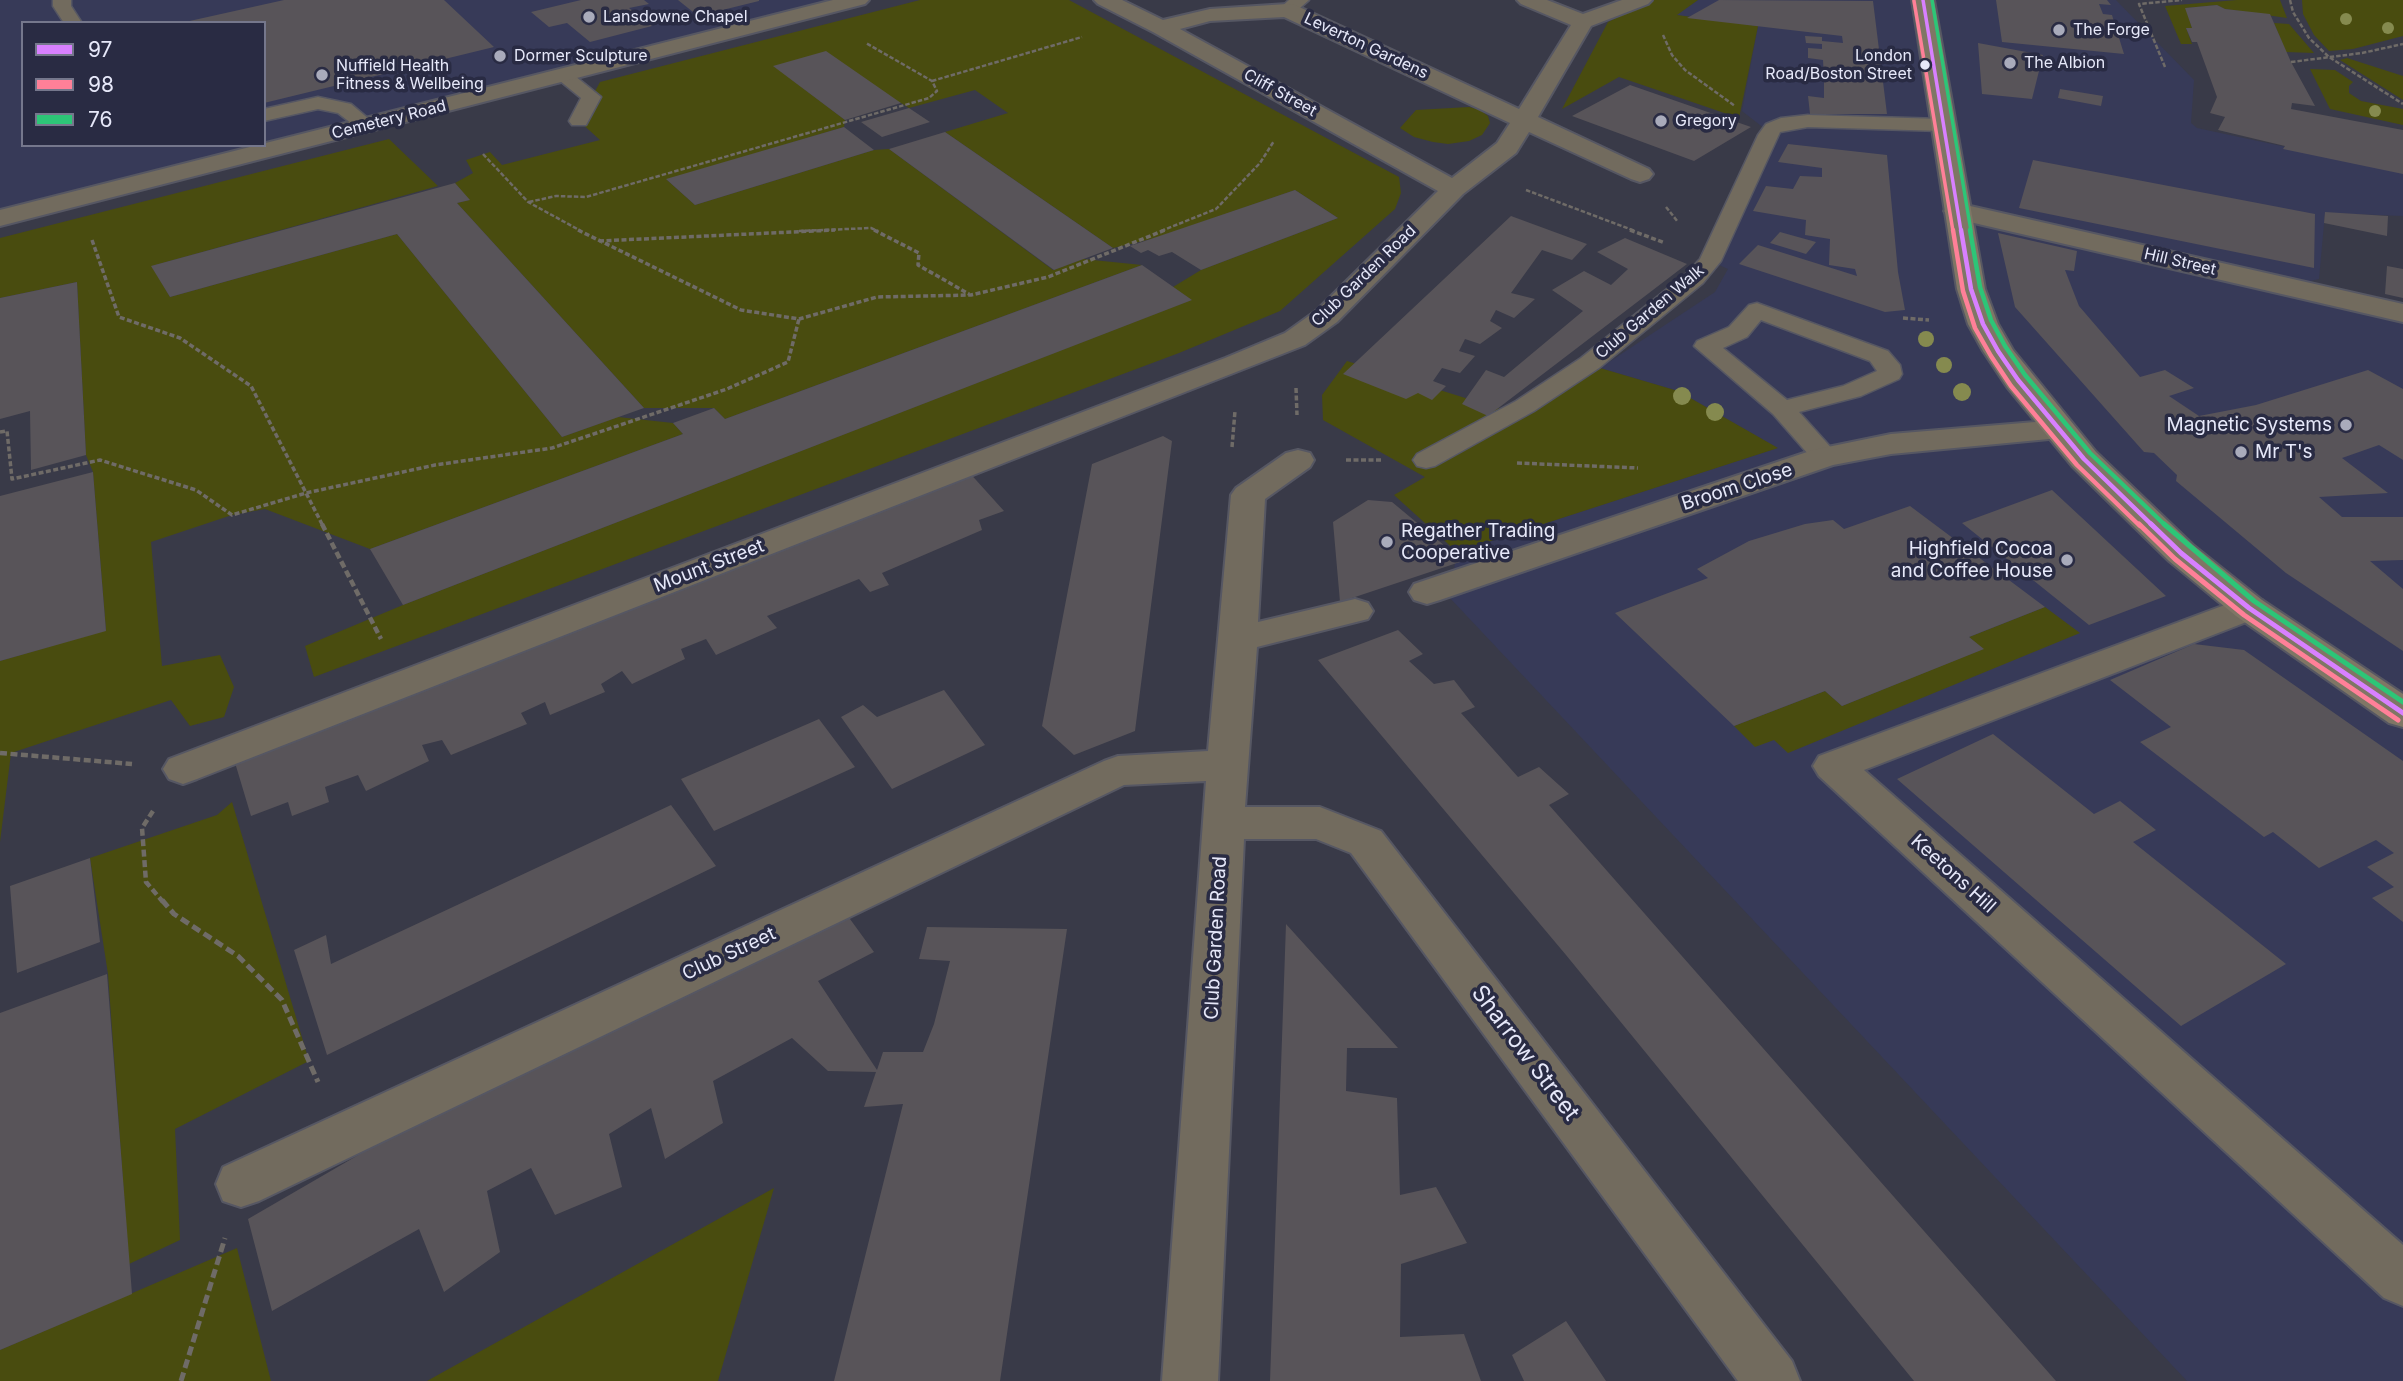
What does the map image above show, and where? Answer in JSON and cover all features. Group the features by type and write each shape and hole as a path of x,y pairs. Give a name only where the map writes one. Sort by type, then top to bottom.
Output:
{"main road":[{"path":"1923,0 1971,289 1983,324 2018,380 2059,430 2145,521 2249,608 2403,713"}],"street":[{"name":"Cemetery Road","path":"0,218 858,0"},
{"name":"Cliff Street","path":"1105,0 1152,23 1454,190"},
{"path":"1528,0 1583,22"},
{"path":"1454,190 1507,148 1522,118 1583,22 1641,0"},
{"name":"Leverton Gardens","path":"1152,23 1293,5 1640,174"},
{"name":"Club Garden Road","path":"1236,364 1295,338 1327,316 1454,190"},
{"name":"Hill Street","path":"1957,211 2403,313"},
{"name":"Mount Street","path":"183,769 1236,364"},
{"name":"Broom Close","path":"1427,592 1825,457 1891,444 2059,430"},
{"path":"1248,495 1298,460"},
{"name":"Club Garden Road","path":"1190,1381 1223,823 1248,495"},
{"name":"Keetons Hill","path":"2249,608 1833,766 2403,1280"},
{"path":"1239,639 1354,611"},
{"name":"Club Street","path":"241,1184 1118,771 1227,765"},
{"name":"Sharrow Street","path":"1223,823 1320,823 1366,842 1772,1381"}],"lane":[{"path":"62,0 62,6 72,21"},
{"path":"563,76 591,97 579,121"},
{"path":"266,115 318,103 344,108 367,126"},
{"path":"1769,131 1781,124 1808,121 1942,125"},
{"name":"Club Garden Walk","path":"1426,460 1525,406 1590,363 1695,278 1710,261 1769,131"},
{"path":"1782,409 1852,391 1890,374 1888,365 1879,356 1757,310 1738,332 1706,346 1782,409 1825,457"}],"path":[{"path":"2165,67 2139,4 2182,0"},
{"path":"2290,0 2293,12 2309,38 2329,57 2403,104"},
{"path":"528,202 556,196 586,197 929,98 937,91 932,81 813,11"},
{"path":"932,81 1152,23"},
{"path":"1662,34 1672,55 1685,70 1769,131"},
{"path":"2291,62 2403,44"},
{"path":"483,154 528,202 598,241 741,310 799,319 877,297 971,295 1048,277 1216,209 1260,163 1277,138 1321,116"},
{"path":"1640,174 1710,261"},
{"path":"77,199 119,317 180,338 251,386 404,684"},
{"path":"598,241 871,228 919,253 918,265 971,295"},
{"path":"0,432 7,431 12,479 100,460 196,490 232,516 306,493 435,465 552,448 727,389 788,362 799,319"},
{"path":"1236,364 1230,467 1248,495"},
{"path":"0,753 183,769 142,828 146,881 174,914 238,956 282,1000 341,1136"},
{"path":"181,1381 241,1184"}],"shaded area":[{"path":"0,0 836,0 0,218"},
{"path":"920,0 1069,0 1399,177 1401,193 1395,209 1280,311 1179,353 314,677 305,646 403,605 1191,300 1173,287 1201,270 1338,218 1295,190 1156,238 1113,248 945,132 1008,113 975,90 909,108 901,103 774,66 845,120 844,127 667,180 695,205 874,150 889,149 1053,270 1083,259 1142,265 725,419 714,408 644,408 457,203 469,200 455,183 473,173 466,160 490,152 502,165 600,140 579,121 600,82"},
{"path":"1654,0 1698,0 1677,15 1758,26 1739,118 1619,77 1562,109 1608,22"},
{"path":"1698,0 2116,0 2194,80 2191,123 2197,128 2403,172 2403,216 2325,213 2319,279 2289,286 2403,313 2403,1381 2187,1381 1449,597 1457,552 1777,448 1678,391 1600,368 1715,292 1728,269 1710,261 1769,132 1742,111 1758,27 1676,15"},
{"path":"2237,0 2280,0 2287,18 2225,9 2217,5 2186,8 2192,28 2186,28 2192,44 2181,44 2165,6"},
{"path":"2302,0 2403,0 2403,36 2353,49 2329,51 2314,35 2303,14"},
{"path":"2274,23 2289,24 2314,53 2286,52"},
{"path":"2347,58 2403,76 2403,100 2340,60"},
{"path":"2310,69 2335,70 2353,82 2349,86 2349,93 2361,101 2403,109 2403,125 2330,109"},
{"path":"1469,107 1488,116 1490,123 1482,135 1469,141 1448,144 1433,142 1414,137 1400,128 1416,110"},
{"path":"389,139 438,186 152,266 170,297 397,234 562,437 618,417 673,423 683,434 370,549 265,509 232,515 151,542 162,666 220,655 234,687 224,717 190,726 171,700 11,753 0,842 0,661 106,630 93,472 86,455 77,282 0,298 0,238"},
{"path":"1347,361 1526,417 1600,368 1678,391 1778,448 1457,552 1394,495 1425,477 1323,420 1322,395"},
{"path":"2045,607 2080,633 1788,753 1774,740 1755,747 1734,726 1825,691 1842,706 1983,649 1969,637"},
{"path":"232,802 309,1061 175,1129 180,1240 129,1264 108,974 90,858 217,815"},
{"path":"774,1188 718,1381 427,1381"},
{"path":"237,1248 271,1381 0,1381 0,1350"}],"building":[{"name":"Nuffield Health Fitness & Wellbeing","path":"284,0 444,0 494,47 266,103 266,21 190,21"},
{"name":"Lansdowne Chapel","path":"581,0 644,0 649,4 629,8 652,26 590,42 567,23 549,27 531,12"},
{"path":"678,0 759,0 759,1 698,16"},
{"path":"1719,0 1873,1 1887,114 1810,114 1808,96 1824,98 1824,79 1823,60 1808,58 1808,48 1822,49 1822,44 1806,43 1805,36 1843,43 1842,36 1687,18"},
{"name":"The Forge","path":"1996,0 2107,0 2111,5 2099,4 2103,14 2112,15 2124,54 2002,42"},
{"path":"2217,5 2225,9 2270,14 2291,62 2315,106 2292,103 2291,109 2403,130 2403,174 2283,149 2285,146 2218,130 2225,117 2210,113 2217,97 2197,42 2192,42 2186,28 2192,28 2185,8"},
{"path":"1978,43 2043,55 2032,99 1982,94"},
{"path":"826,51 901,103 845,120 773,66"},
{"name":"Gregory","path":"1630,85 1751,127 1694,161 1572,116"},
{"path":"2060,89 2103,96 2101,106 2058,98"},
{"path":"909,108 930,122 882,137 861,122"},
{"path":"844,127 874,150 695,205 666,179"},
{"path":"945,132 1113,248 1054,270 889,149"},
{"path":"1788,144 1887,155 1898,272 1905,310 1885,312 1739,264 1758,245 1857,276 1855,269 1829,265 1830,239 1805,235 1806,220 1753,211 1766,186 1793,189 1800,176 1822,177 1822,168 1778,162"},
{"path":"2033,160 2315,214 2314,268 2019,208"},
{"path":"455,183 470,200 457,203 644,408 562,437 397,234 170,297 151,266"},
{"path":"1295,190 1338,218 1201,270 1172,252 1159,256 1148,250 1141,253 1130,246"},
{"path":"2325,212 2388,216 2387,236 2324,223"},
{"path":"1511,216 1587,244 1572,260 1542,250 1511,293 1535,299 1514,318 1496,310 1490,321 1502,328 1480,344 1465,339 1459,351 1475,356 1460,373 1442,368 1433,381 1446,386 1432,400 1418,393 1406,399 1343,374"},
{"path":"1780,232 1816,242 1806,254 1770,243"},
{"path":"1998,233 2077,251 2074,271 2065,270 2079,306 2140,377 2165,370 2194,388 2169,396 2199,416 2256,405 2368,370 2403,389 2403,460 2379,445 2342,458 2388,493 2319,497 2342,517 2403,517 2403,560 2370,561 2403,589 2403,651 2286,573 2176,481 2177,475 2154,453 2144,452 2015,307"},
{"path":"1625,238 1687,264 1488,416 1462,404 1486,370 1504,377 1583,311 1552,290 1584,271 1611,285 1628,269 1597,252"},
{"path":"1142,265 1192,300 403,605 370,549 683,434 673,423 714,408 725,419"},
{"path":"2387,266 2403,269 2403,298 2385,294"},
{"path":"77,282 86,455 31,470 30,411 0,419 0,298"},
{"path":"1163,436 1172,441 1135,731 1074,755 1042,726 1092,464"},
{"path":"967,470 1004,511 979,520 982,530 882,573 889,585 870,592 859,579 767,616 777,628 716,655 706,639 681,649 685,659 632,684 622,671 601,684 605,692 550,715 545,702 521,713 527,724 451,755 442,740 422,745 429,761 366,791 358,775 325,787 329,802 292,816 288,802 251,816 233,756"},
{"path":"93,472 106,631 0,661 0,496"},
{"name":"Highfield Cocoa and Coffee House","path":"2052,490 2166,596 2089,625 1962,523"},
{"name":"Regather Trading Cooperative","path":"1368,500 1392,502 1463,561 1340,602 1333,522"},
{"path":"1910,506 2045,607 1969,637 1984,649 1842,706 1825,691 1734,726 1615,613 1708,578 1697,569 1749,541 1805,524 1833,520 1844,529"},
{"path":"1398,630 1423,654 1409,661 1434,684 1454,680 1475,707 1461,713 1518,777 1539,767 1569,794 1549,805 2056,1381 1914,1381 1566,955 1318,660"},
{"path":"2194,644 2244,650 2403,761 2403,922 2372,898 2394,887 2367,867 2394,853 2376,840 2319,868 2273,832 2264,837 2140,742 2171,727 2110,680"},
{"path":"944,690 985,745 892,789 841,717 863,705 877,717"},
{"path":"819,719 855,767 714,831 681,779"},
{"path":"1993,734 2094,814 2120,801 2156,830 2133,842 2286,964 2181,1026 1897,779"},
{"path":"671,805 716,866 327,1055 294,950 326,935 331,964"},
{"path":"90,858 100,942 17,973 10,886"},
{"path":"842,908 874,952 818,981 877,1070 883,1052 923,1052 934,1024 950,961 919,959 927,927 1067,929 1000,1381 834,1381 903,1104 864,1107 876,1072 828,1071 792,1038 713,1081 723,1123 665,1159 651,1108 609,1134 622,1187 555,1215 531,1168 487,1191 500,1252 444,1292 419,1229 272,1311 248,1219 429,1114"},
{"path":"1286,924 1398,1048 1347,1048 1346,1091 1397,1098 1400,1195 1436,1187 1467,1243 1401,1264 1400,1337 1464,1334 1481,1381 1270,1381"},
{"path":"107,974 132,1294 0,1350 0,1013"},
{"path":"1566,1321 1606,1381 1524,1381 1512,1355"}],"transit line":[{"name":"97","path":"1923,0 1971,289 1983,324 1998,351 2018,380 2084,459 2181,553 2249,608 2403,713"},
{"name":"76","path":"1932,0 1980,287 1991,320 2005,346 2025,375 2090,453 2187,546 2254,601 2403,702"},
{"name":"98","path":"1914,1 1963,291 1975,328 2011,386 2077,465 2175,559 2244,615 2398,720"}],"place":[{"name":"Lansdowne Chapel","path":"589,17"},
{"name":"The Forge","path":"2059,30"},
{"name":"Dormer Sculpture","path":"500,56"},
{"name":"The Albion","path":"2010,63"},
{"name":"London Road/Boston Street","path":"1925,65"},
{"name":"Nuffield Health Fitness & Wellbeing","path":"322,75"},
{"name":"Gregory","path":"1661,121"},
{"name":"Magnetic Systems","path":"2346,425"},
{"name":"Mr T's","path":"2241,452"},
{"name":"Regather Trading Cooperative","path":"1387,542"},
{"name":"Highfield Cocoa and Coffee House","path":"2067,560"}]}
